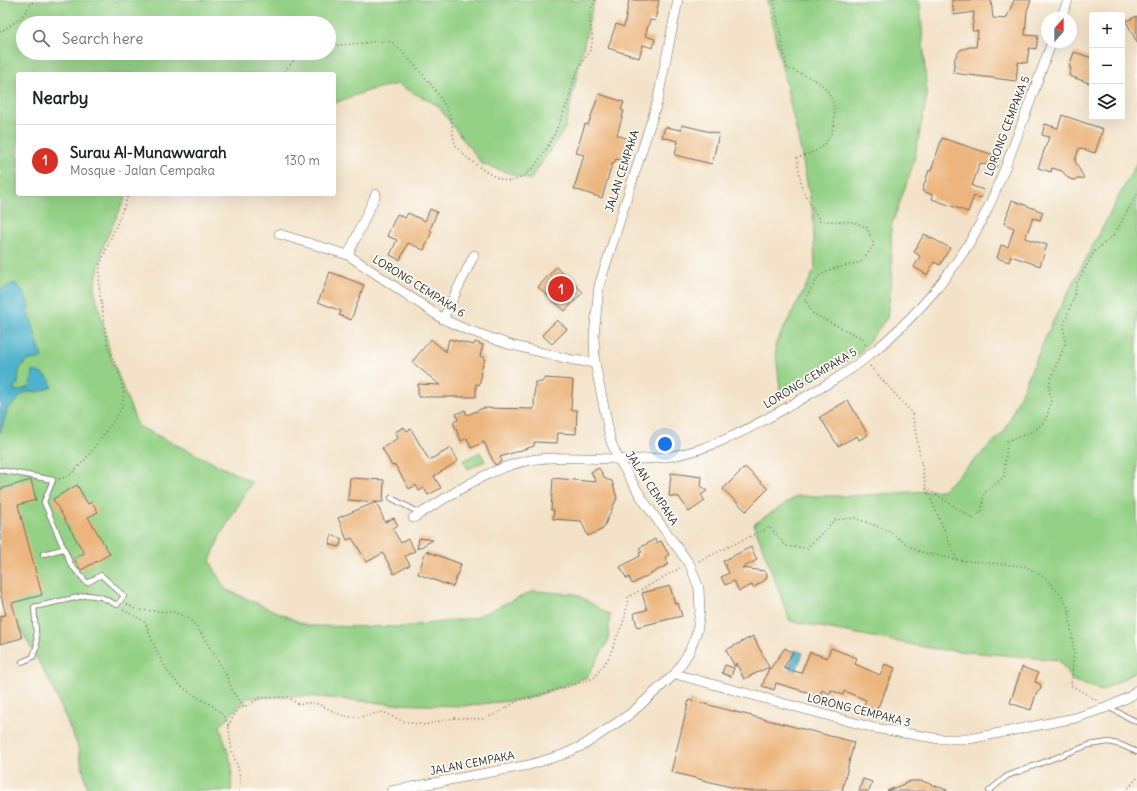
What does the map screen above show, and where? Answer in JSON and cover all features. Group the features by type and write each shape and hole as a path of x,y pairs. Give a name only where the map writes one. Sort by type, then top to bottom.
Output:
{"street":[{"name":"JALAN CEMPAKA","path":"391,791 529,765 562,755 584,745 608,731 640,706 675,674 689,652 697,632 700,611 699,588 690,564 643,500 619,460 611,442 595,363 595,310 599,286 657,103 678,0"},
{"path":"1063,12 1068,0"},
{"name":"LORONG CEMPAKA 5","path":"417,515 496,469 518,463 561,458 647,460 674,456 698,450 726,439 816,391 864,359 895,334 920,307 945,277 966,246 985,214 1002,176 1050,48"},
{"path":"348,255 376,194"},
{"name":"LORONG CEMPAKA 6","path":"279,234 348,255 444,319 487,338 573,360 595,363"},
{"path":"444,319 474,255"},
{"name":"LORONG CEMPAKA 3","path":"675,674 874,728 940,739 969,739 995,735 1075,718 1108,707 1135,695"}],"lane":[{"path":"0,470 53,480 44,502 71,566 87,583 101,575 124,596 117,605 101,597 88,595 34,607 37,645 33,658 22,662"},
{"path":"391,498 417,515"},
{"path":"44,554 63,549"},
{"path":"1108,707 1137,722"},
{"path":"988,791 1007,776 1089,745 1109,742 1121,745 1137,752"}],"path":[{"path":"22,16 34,0"},
{"path":"336,45 385,41 392,42 425,75 449,114 452,138 460,152 496,178 509,181 519,179 535,167 558,125 568,100 575,74 592,44 588,19 596,0"},
{"path":"774,0 787,68 821,84 833,99 834,124 830,138 820,148 797,158 802,190 820,221 854,222 867,228 874,245 861,262 832,269 819,276 805,299 813,314 866,340 864,359 912,413 926,488 957,560"},
{"path":"0,32 16,21"},
{"path":"284,72 294,60"},
{"path":"926,488 974,519 982,510 984,493 1004,477 1007,441 1036,430 1046,419 1051,402 1049,384 1065,344 1064,325 1077,283 1094,252 1114,235 1137,194"},
{"path":"53,480 70,476 85,460 120,410 124,394 118,370 108,349 99,288 100,265 128,196"},
{"path":"228,726 238,709 245,707 259,698 288,697 299,705 312,702 327,707 344,716 359,717 383,712 402,722 424,725 447,718 460,717 483,719 490,717 519,700 594,678 608,659 625,617 628,597 664,575 770,528 786,546 807,548 835,520 855,518 887,530 917,551 957,560 1024,566 1044,577 1062,596 1069,610 1074,654 1071,686 1108,707"},
{"path":"121,600 136,610 173,612 188,618 197,627 225,672 234,694 245,707"},
{"path":"117,605 132,616 142,620 161,659 171,675 180,685 219,712 226,720 231,748 240,768 241,779 239,791"},
{"path":"1126,791 1137,778"}],"green space":[{"path":"0,0 595,0 565,128 530,180 482,164 437,105 397,84 370,90 336,102 336,72 16,72 16,196 126,196 104,244 94,288 111,357 138,426 252,482 220,536 210,561 225,589 308,626 401,627 473,618 534,591 576,594 610,615 608,641 587,677 527,699 463,706 391,704 307,696 248,698 220,726 232,766 231,791 88,791 77,744 50,682 13,616 0,568"},
{"path":"767,0 918,0 920,3 927,96 913,165 891,227 892,275 887,318 859,354 781,397 775,345 815,269 813,213 800,147"},
{"path":"1137,162 1137,671 1102,691 1072,680 1059,660 935,649 790,621 754,524 797,496 850,496 943,490 1004,432 1052,323"},
{"path":"480,452 485,461 468,469 463,461"}],"water":[{"path":"15,283 25,294 29,308 26,311 30,316 42,358 26,361 19,370 18,384 14,386 14,390 18,391 31,386 33,371 46,376 50,380 52,387 39,392 31,391 22,394 16,402 8,408 0,433 0,290"},
{"path":"795,650 803,653 796,671 788,668"}],"building":[{"path":"629,0 659,0 655,21 650,20 645,36 655,39 653,48 643,45 639,58 608,48 616,24 624,27"},
{"path":"952,0 991,0 993,18 1006,19 1014,0 1031,0 1027,11 1025,35 1038,36 1036,49 1029,48 1027,63 1018,62 1016,81 953,73 955,58 960,50 976,47 978,31 972,31 974,12 954,15"},
{"path":"1137,16 1137,43 1126,21"},
{"path":"1074,52 1089,57 1089,83 1069,76 1071,68 1069,67"},
{"path":"599,94 624,102 621,110 624,111 617,135 629,139 622,161 616,159 614,164 612,164 602,198 574,189 584,155 576,153 585,124 588,125"},
{"path":"1062,115 1103,129 1095,153 1079,148 1075,161 1084,178 1073,180 1068,178 1062,171 1052,168 1051,172 1038,168 1049,137 1042,135 1045,124 1058,128"},
{"path":"682,125 719,134 712,164 675,155 678,141 662,137 665,127 681,130"},
{"path":"942,138 1000,157 996,168 980,163 972,186 984,190 981,198 974,196 968,212 932,199 933,195 922,191 929,170 931,171"},
{"path":"1012,200 1043,212 1040,220 1033,218 1025,238 1047,245 1040,266 1011,256 1009,262 997,258 1001,245 1008,247 1014,228 1004,224"},
{"path":"430,209 437,212 430,230 432,231 424,250 408,243 400,260 390,255 397,240 387,236 397,214 405,218 408,213 425,221"},
{"path":"924,234 950,248 940,265 934,262 927,275 914,267 920,256 914,252"},
{"path":"556,267 583,292 565,311 538,287"},
{"path":"330,272 364,285 351,320 339,315 341,311 318,302"},
{"path":"557,320 567,329 552,344 542,335"},
{"path":"431,339 446,352 449,339 474,345 475,342 483,345 480,356 485,358 480,374 482,374 479,385 476,384 476,397 418,397 418,384 440,385 412,362"},
{"path":"545,378 573,380 571,410 577,410 576,434 558,433 557,443 534,442 534,446 500,457 502,461 495,465 484,442 471,448 467,438 461,441 453,422 458,420 456,414 465,410 467,415 483,408 534,409 535,382 542,382"},
{"path":"848,400 868,435 859,440 857,436 838,446 820,417"},
{"path":"404,427 407,431 411,429 429,460 451,448 458,461 434,476 441,488 428,495 424,488 419,491 416,485 409,489 395,465 392,466 382,448 398,438 395,432"},
{"path":"745,467 768,489 746,511 723,489"},
{"path":"599,468 605,479 612,481 617,498 603,529 588,536 581,521 553,519 554,510 551,510 553,478 596,482 591,472"},
{"path":"671,473 702,477 701,486 707,491 701,495 705,501 689,512 679,497 669,496"},
{"path":"350,478 384,480 383,502 348,500"},
{"path":"31,480 36,500 18,505 42,595 12,603 22,638 0,644 0,616 6,615 0,592 0,489"},
{"path":"77,485 88,504 92,502 98,512 88,517 110,554 81,570 74,559 84,553 53,499"},
{"path":"376,502 385,522 394,518 398,526 392,528 401,543 408,539 415,551 405,556 410,565 394,574 383,553 367,562 352,538 347,540 338,518"},
{"path":"332,535 342,539 339,547 329,544"},
{"path":"419,538 433,540 417,549"},
{"path":"655,539 657,543 661,541 669,555 665,557 669,564 632,584 629,577 627,579 620,567 640,556 639,553 642,552 639,548"},
{"path":"751,547 757,560 742,568 765,571 767,575 766,579 753,588 752,585 739,591 734,581 725,585 721,577 729,573 723,561"},
{"path":"426,551 461,564 453,587 418,574"},
{"path":"670,586 675,604 678,603 682,616 637,627 634,613 647,610 642,593"},
{"path":"753,636 769,667 744,679 736,663 735,667 726,650"},
{"path":"785,648 793,653 783,668 801,673 810,652 827,658 831,648 857,658 855,664 880,675 885,664 895,668 874,716 862,710 866,700 844,691 843,695 831,690 830,694 822,690 818,699 809,695 810,693 776,683 774,690 762,686 769,668 770,669"},
{"path":"725,665 734,668 731,677 722,673"},
{"path":"1022,667 1038,673 1035,682 1040,684 1041,689 1036,694 1031,710 1010,703"},
{"path":"689,700 854,742 842,791 747,791 671,772"},
{"path":"863,779 872,782 869,791 859,791"},
{"path":"911,781 922,781 947,791 887,791"}],"place":[{"name":"Surau Al-Munawwarah","path":"561,289"}]}
